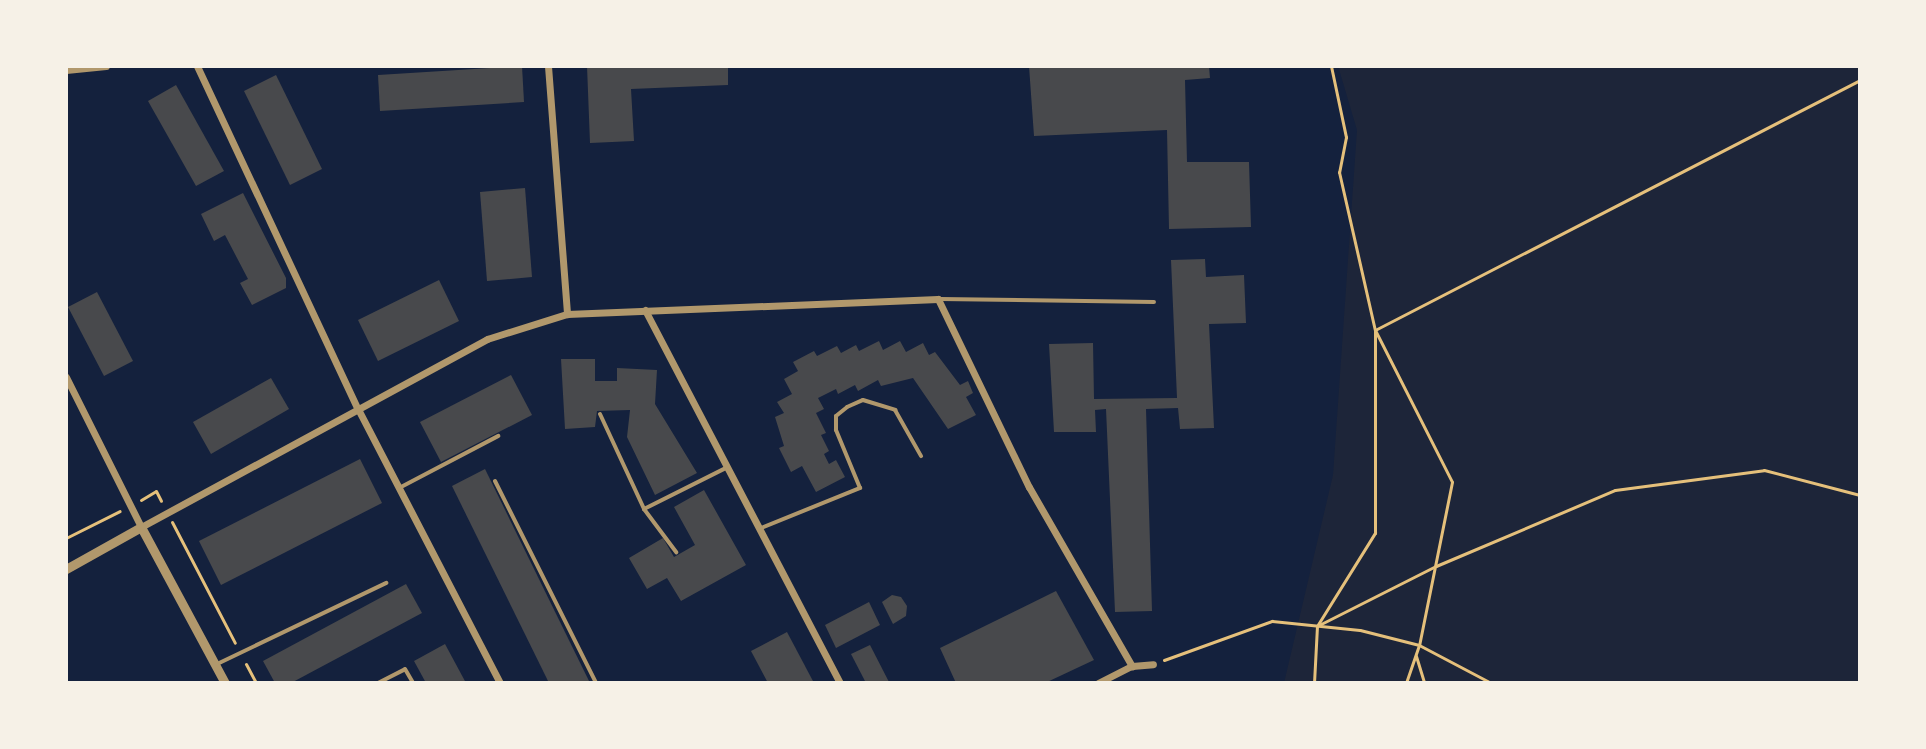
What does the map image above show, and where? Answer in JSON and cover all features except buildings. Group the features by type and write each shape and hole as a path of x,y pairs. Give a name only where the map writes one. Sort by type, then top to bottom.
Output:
{"street":[{"path":"66,70 106,66"},
{"path":"197,66 358,409 500,683"},
{"path":"548,66 567,314"},
{"path":"66,569 487,339 567,314 938,299 1029,487 1132,666"},
{"path":"645,310 840,683"},
{"path":"66,377 141,527 225,683"},
{"path":"1098,683 1132,666 1153,664"}],"lane":[{"path":"938,299 1154,302"},
{"path":"761,528 860,488 836,430 836,416 863,400 895,410 921,456"},
{"path":"600,414 644,509 676,552"},
{"path":"399,488 498,436"},
{"path":"644,509 728,467"},
{"path":"495,481 596,683"},
{"path":"215,665 386,583"},
{"path":"378,683 405,669 413,683"}],"path":[{"path":"1314,683 1317,626 1375,533 1375,330 1339,172 1346,137 1331,66"},
{"path":"1375,330 1860,80"},
{"path":"1375,330 1452,482 1419,645 1406,683"},
{"path":"1317,626 1436,566 1615,490 1764,470 1860,495"},
{"path":"1153,664 1272,621 1419,645 1491,683"},
{"path":"1416,655 1424,683"}],"shaded area":[{"path":"1338,66 1860,66 1860,683 1284,683 1333,475 1357,130"}]}
